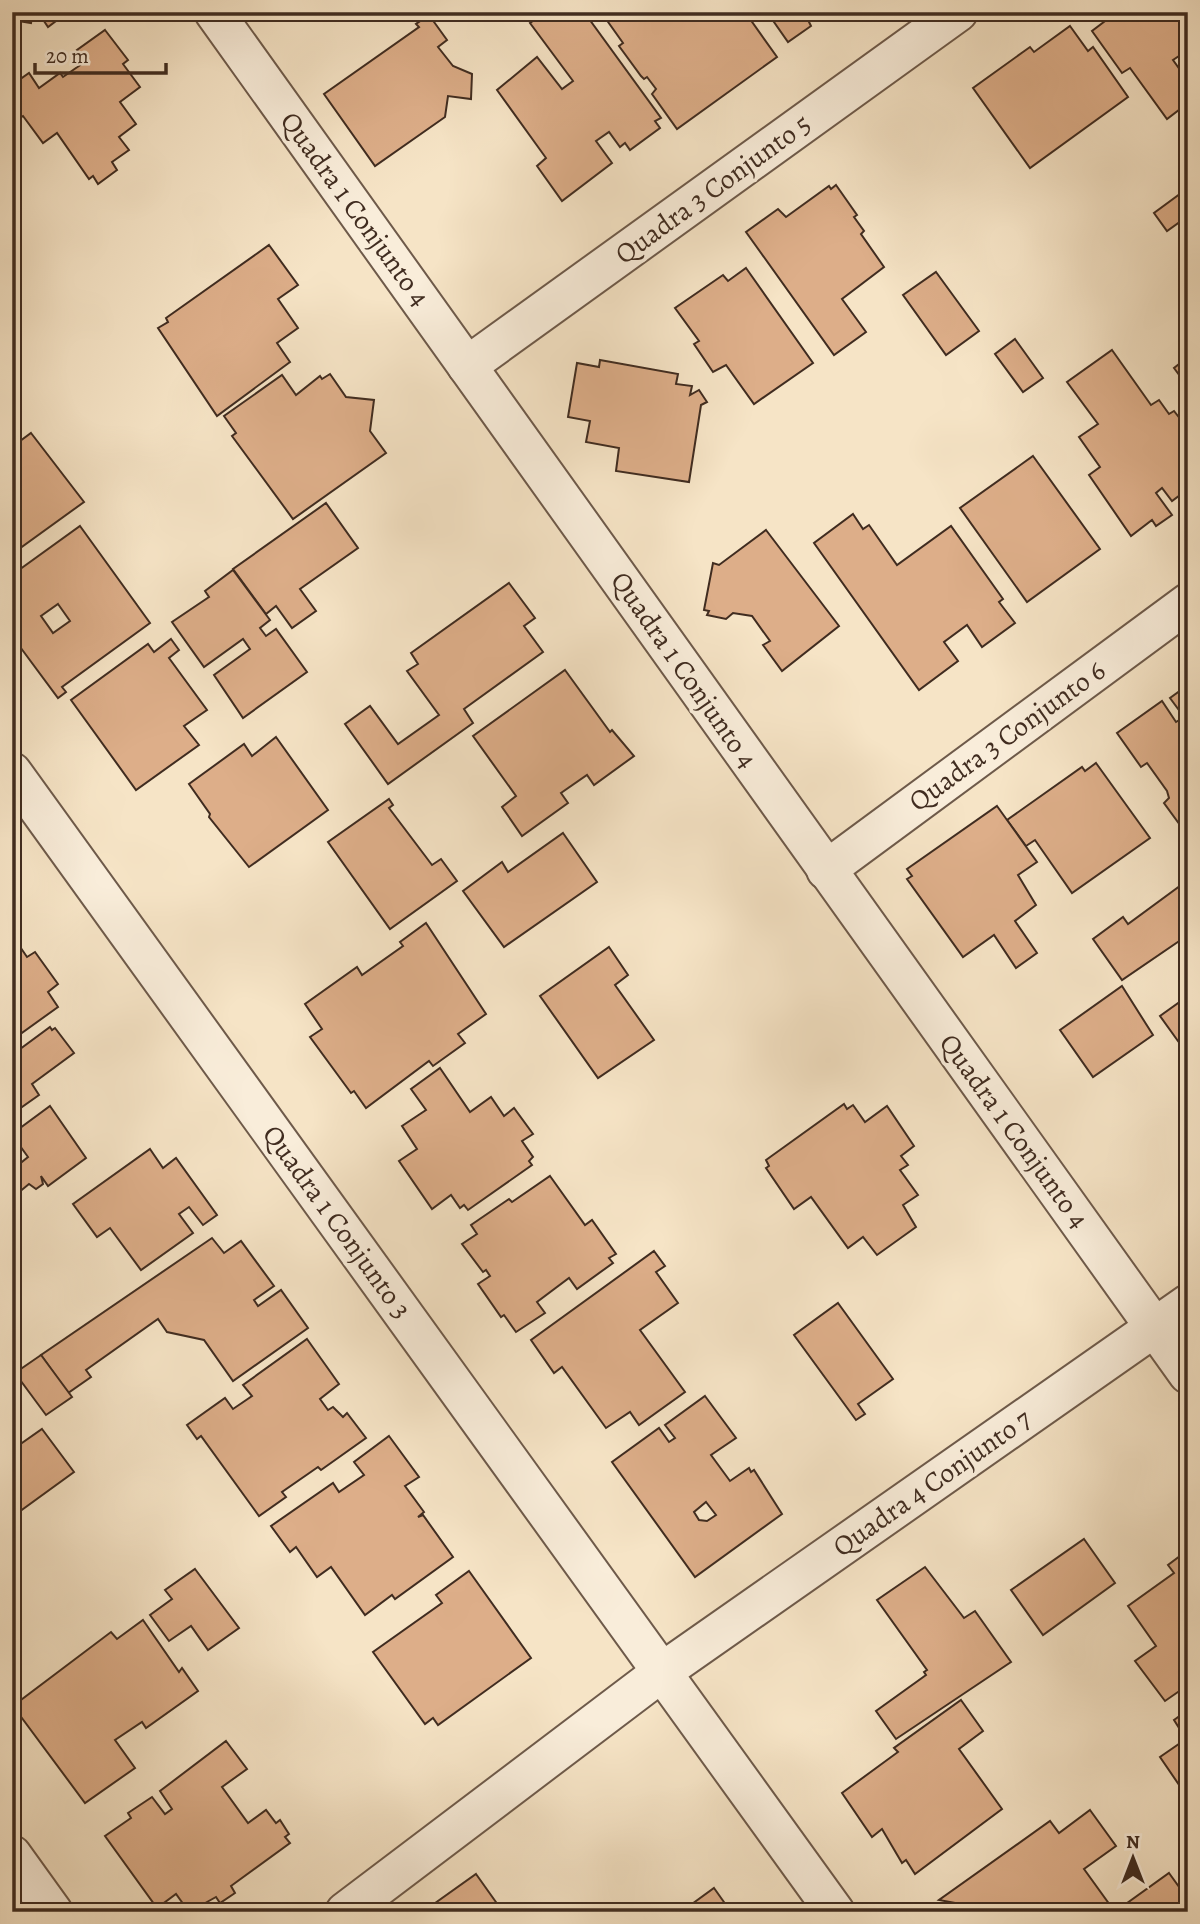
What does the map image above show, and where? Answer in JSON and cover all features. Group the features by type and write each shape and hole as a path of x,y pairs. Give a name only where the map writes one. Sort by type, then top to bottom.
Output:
{"street":[{"name":"Quadra 1 Conjunto 4","path":"214,12 1155,1327"},
{"name":"Quadra 3 Conjunto 5","path":"467,366 958,12"},
{"name":"Quadra 3 Conjunto 6","path":"826,870 1188,603"},
{"name":"Quadra 1 Conjunto 3","path":"12,772 835,1912"},
{"name":"Quadra 4 Conjunto 7","path":"345,1912 662,1672 1188,1304"},
{"path":"1155,1327 1188,1374"},
{"path":"12,1855 53,1912"}],"building":[{"path":"12,12 33,12 31,23 12,20"},
{"path":"38,12 68,12 48,27"},
{"path":"546,12 584,12 661,118 655,121 660,128 630,150 625,143 620,147 609,132 596,141 612,163 562,201 537,166 546,158 497,90 537,57 562,89 573,81 530,23"},
{"path":"601,12 745,12 777,57 677,129 652,94 656,89 647,77 644,79 641,76 619,46 623,43"},
{"path":"767,12 822,12 808,20 811,26 788,42"},
{"path":"1117,12 1188,12 1188,50 1173,60 1188,81 1188,103 1167,119 1130,68 1122,73 1092,31"},
{"path":"429,15 447,40 438,47 453,66 472,74 471,99 448,96 445,117 375,166 324,94 419,27 416,24"},
{"path":"1070,26 1088,51 1093,47 1128,97 1030,168 973,88 1030,47 1034,52"},
{"path":"105,30 128,60 123,64 140,87 120,102 136,124 119,137 129,150 112,162 117,170 98,184 93,176 89,179 57,133 43,143 23,116 12,123 12,85 29,73 39,88 60,73 63,77 86,61 77,50"},
{"path":"836,185 857,215 854,217 864,231 861,234 884,267 842,299 866,332 834,355 746,232 778,209 786,217 829,186 831,189"},
{"path":"1188,188 1188,216 1167,231 1154,213"},
{"path":"269,245 298,285 278,299 298,328 277,343 290,362 217,416 158,328 168,322 166,318"},
{"path":"746,268 813,363 754,404 726,365 713,372 694,344 699,341 675,308 723,275 728,281"},
{"path":"936,272 979,331 946,355 903,295"},
{"path":"1015,339 1043,378 1023,392 995,354"},
{"path":"1112,350 1151,405 1159,400 1169,414 1174,411 1188,429 1188,489 1172,501 1162,488 1156,493 1172,515 1156,526 1152,520 1131,536 1089,475 1100,467 1079,437 1098,424 1067,382"},
{"path":"1188,357 1188,387 1174,368"},
{"path":"600,360 678,374 676,384 692,386 690,395 699,390 707,402 701,405 689,482 616,471 619,448 586,442 590,421 568,417 577,363 599,367"},
{"path":"330,374 346,397 374,400 370,431 386,453 293,519 232,436 236,433 224,416 282,375 296,395 320,376 322,379"},
{"path":"31,433 84,502 12,554 12,447"},
{"path":"1033,456 1100,549 1027,602 960,508"},
{"path":"326,503 358,548 300,589 316,611 292,628 276,606 266,614 233,569"},
{"path":"853,514 863,529 869,525 897,565 951,526 1003,599 999,602 1015,623 982,647 967,625 944,642 958,661 919,690 814,543"},
{"path":"80,526 150,623 62,687 66,692 58,698 12,636 12,575","holes":["58,604 70,621 53,633 41,616"]},
{"path":"766,530 839,626 782,671 763,645 770,641 752,616 733,613 726,619 707,615 709,611 704,610 713,563 719,565"},
{"path":"233,570 270,620 260,628 266,636 276,629 307,672 243,718 214,675 250,649 243,639 204,667 172,622 209,597 205,591"},
{"path":"509,583 535,618 524,626 543,652 464,709 473,723 388,784 345,724 370,706 398,744 439,715 407,671 418,664 411,653"},
{"path":"171,639 179,650 169,658 207,710 184,726 199,745 136,790 71,700 148,644 154,652"},
{"path":"565,670 610,732 612,730 634,756 594,785 587,775 561,793 568,803 522,836 502,807 516,796 473,736"},
{"path":"1188,685 1188,836 1164,803 1169,798 1167,791 1147,763 1141,767 1117,733 1162,701 1176,722 1184,717 1170,698"},
{"path":"276,737 328,810 249,867 209,817 210,814 189,784 244,744 252,756"},
{"path":"1096,763 1150,838 1072,893 1035,840 1026,846 1007,820 1082,767 1085,771"},
{"path":"389,799 393,805 389,808 432,865 441,859 457,881 390,929 328,842"},
{"path":"997,806 1037,862 1018,875 1036,905 1015,921 1037,953 1016,968 994,935 963,957 907,879 912,876 907,869"},
{"path":"563,833 597,882 504,947 463,891 502,862 508,872"},
{"path":"1188,880 1188,935 1122,980 1093,939 1123,917 1128,924"},
{"path":"426,923 486,1014 458,1034 465,1043 433,1066 429,1061 366,1108 354,1091 351,1093 310,1037 322,1029 305,1004 357,967 362,975 403,946 400,942"},
{"path":"12,935 27,957 35,952 58,984 48,992 58,1007 12,1040"},
{"path":"609,947 628,975 615,985 654,1040 598,1078 540,996"},
{"path":"1122,986 1153,1035 1093,1077 1060,1030"},
{"path":"1188,996 1188,1055 1160,1016"},
{"path":"50,1027 52,1030 55,1028 74,1053 32,1084 39,1095 12,1114 12,1055"},
{"path":"440,1068 470,1112 491,1097 504,1116 514,1108 533,1134 522,1141 533,1157 529,1161 532,1165 468,1210 464,1205 460,1208 451,1195 432,1209 399,1161 417,1149 402,1126 426,1110 411,1089"},
{"path":"844,1104 847,1109 853,1105 865,1122 887,1106 914,1146 901,1156 908,1165 900,1170 918,1195 903,1205 916,1227 877,1255 863,1237 848,1248 811,1197 794,1209 766,1168 769,1166 766,1160"},
{"path":"50,1106 86,1158 48,1186 41,1176 43,1184 36,1189 29,1184 12,1198 12,1170 28,1157 20,1146 12,1152 12,1134"},
{"path":"150,1149 163,1168 176,1158 217,1215 203,1225 189,1207 179,1214 193,1233 141,1270 110,1228 97,1237 73,1204"},
{"path":"550,1176 585,1225 592,1220 616,1254 609,1258 613,1263 577,1289 569,1278 537,1302 545,1313 516,1332 504,1315 501,1317 478,1284 490,1276 486,1270 483,1272 462,1244 477,1234 471,1225"},
{"path":"212,1238 224,1253 241,1241 274,1286 254,1300 258,1306 281,1290 308,1328 233,1381 204,1340 167,1332 158,1319 86,1370 91,1377 68,1393 41,1355"},
{"path":"654,1251 665,1266 656,1272 678,1303 640,1330 685,1392 639,1425 630,1412 606,1428 562,1367 554,1373 531,1340"},
{"path":"838,1303 893,1379 858,1404 865,1414 856,1420 794,1335"},
{"path":"307,1339 339,1384 320,1399 328,1410 333,1407 343,1417 347,1413 366,1438 321,1470 318,1467 282,1492 286,1497 259,1516 201,1436 197,1439 187,1425 225,1398 233,1409 252,1396 243,1385"},
{"path":"41,1355 72,1397 46,1415 15,1373"},
{"path":"705,1396 736,1438 711,1455 730,1481 749,1468 751,1472 754,1470 782,1514 695,1577 612,1462 659,1428 669,1442 675,1438 665,1425","holes":["706,1502 716,1515 707,1521 699,1520 694,1512"]},
{"path":"42,1429 74,1472 12,1517 12,1450"},
{"path":"389,1436 419,1477 405,1486 424,1512 418,1517 423,1515 453,1557 395,1599 392,1595 365,1615 331,1567 317,1577 296,1547 290,1552 271,1526 333,1483 339,1492 364,1475 354,1462"},
{"path":"1084,1539 1115,1583 1043,1635 1011,1590"},
{"path":"1188,1550 1188,1685 1165,1701 1135,1661 1156,1646 1128,1606 1174,1573 1168,1565"},
{"path":"925,1567 964,1618 975,1611 1011,1662 896,1739 876,1711 926,1675 924,1672 927,1670 877,1600"},
{"path":"195,1569 239,1628 208,1650 191,1626 169,1641 150,1615 172,1599 165,1590"},
{"path":"469,1571 531,1658 438,1725 433,1718 425,1724 373,1652 442,1603 436,1595"},
{"path":"143,1620 179,1672 182,1668 198,1691 146,1728 142,1722 115,1740 135,1768 85,1803 13,1706 111,1632 117,1639"},
{"path":"961,1700 983,1731 959,1749 1002,1809 915,1874 906,1860 902,1863 882,1829 872,1837 842,1793 898,1752 894,1748"},
{"path":"1188,1710 1188,1798 1160,1757 1186,1739 1174,1720"},
{"path":"226,1741 247,1769 222,1787 248,1823 266,1810 276,1823 280,1820 289,1834 285,1837 290,1843 231,1886 235,1893 220,1903 216,1897 189,1912 176,1894 157,1908 105,1836 131,1818 128,1813 152,1797 165,1814 172,1809 160,1791"},
{"path":"1090,1810 1116,1846 1084,1869 1115,1912 976,1912 977,1907 939,1900 1050,1821 1059,1833"},
{"path":"1169,1873 1187,1898 1167,1912 1127,1912 1123,1906"},
{"path":"476,1874 503,1912 435,1912 431,1906"},
{"path":"714,1888 731,1912 681,1912"}]}
